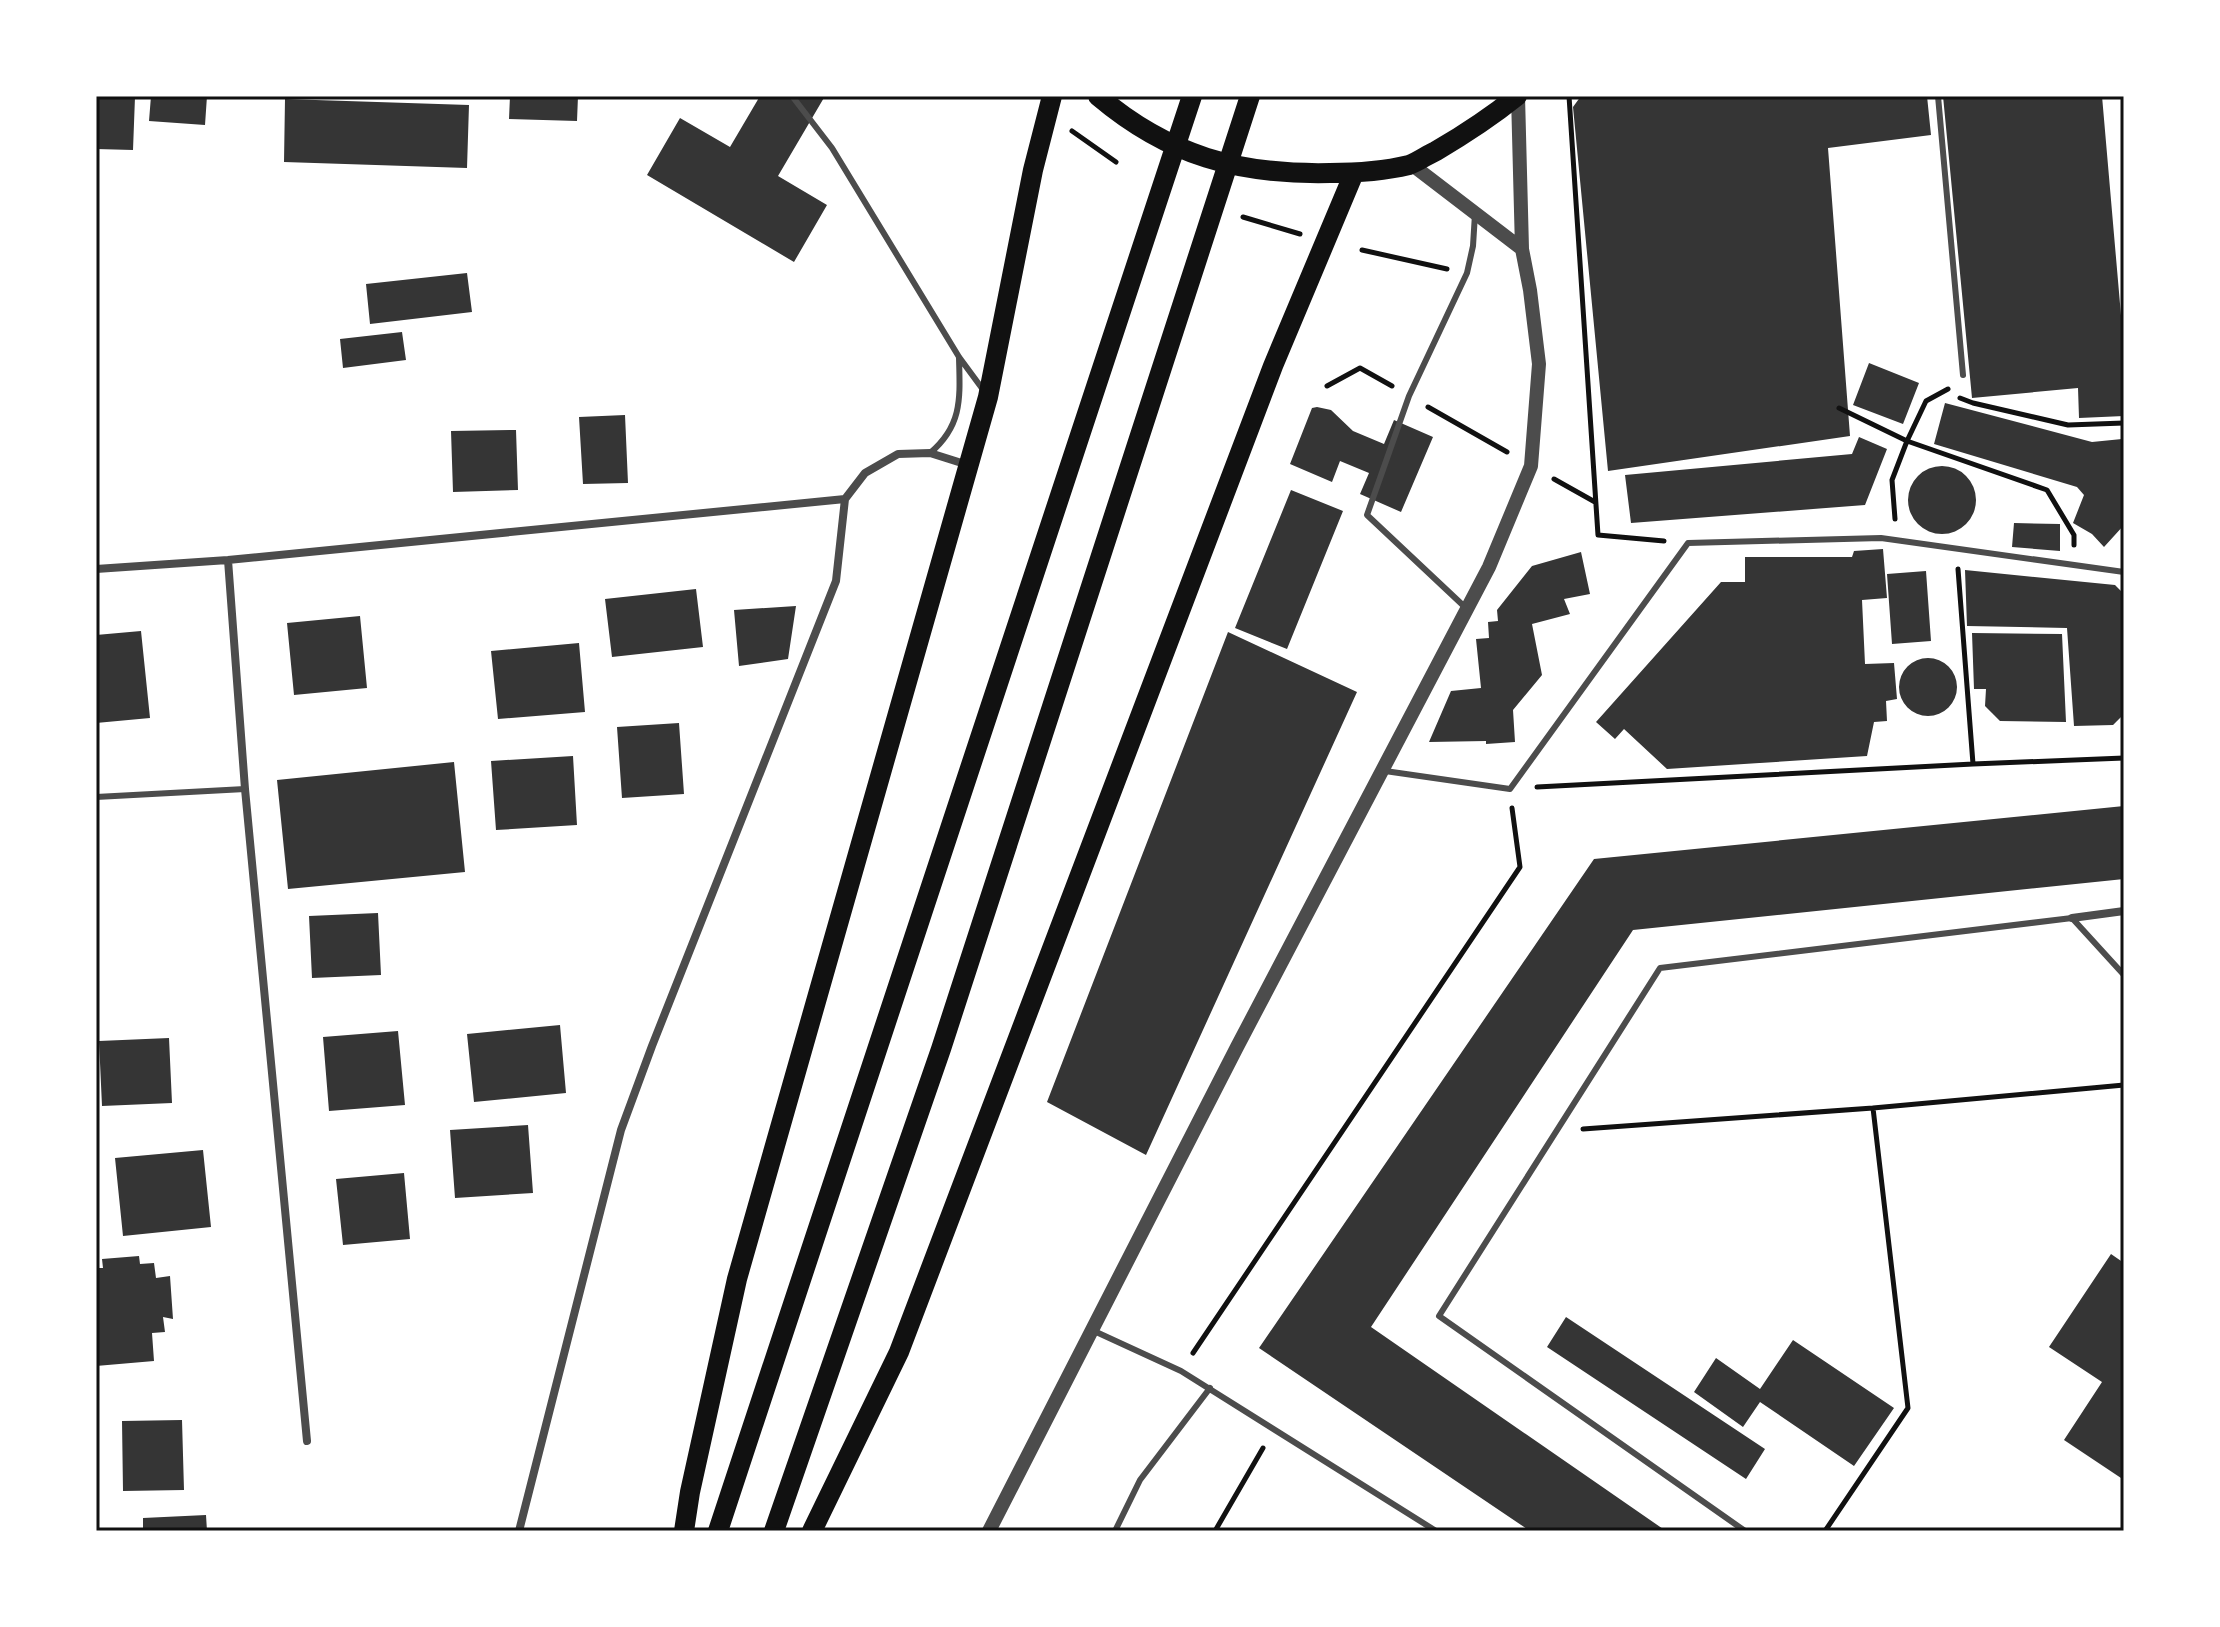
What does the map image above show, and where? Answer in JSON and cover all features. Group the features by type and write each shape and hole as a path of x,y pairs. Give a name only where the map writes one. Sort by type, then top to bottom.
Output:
{"main road":[{"path":"684,1531 737,1279 988,397 1033,170 1052,96"},
{"path":"1098,96 1166,142 1201,157 1290,174 1354,173 1411,164 1487,121 1517,96"},
{"path":"718,1531 1192,96"},
{"path":"774,1531 941,1049 1250,96"},
{"path":"812,1531 899,1352 1267,381 1354,173"}],"street":[{"path":"989,1531 1237,1047 1489,567 1531,466 1539,364 1522,249 1517,96"},
{"path":"1411,164 1522,249"},
{"path":"519,1531 621,1130 836,581 845,499 865,473 898,454 930,453 968,466"},
{"path":"96,569 228,560 845,499"},
{"path":"228,560 245,789 307,1441"},
{"path":"2072,918 2124,911"}],"lane":[{"path":"792,96 832,148 959,357 988,397"},
{"path":"1938,96 1963,375"},
{"path":"1467,609 1367,515 1409,396 1467,273 1475,214"},
{"path":"930,453 951,431 956,418 959,357"},
{"path":"1382,770 1510,789 1688,543 1881,538 2124,572"},
{"path":"96,797 245,789"},
{"path":"1745,1531 1439,1316 1660,968 2072,918 2124,975"},
{"path":"1092,1330 1181,1371 1436,1531"},
{"path":"1115,1531 1140,1480 1210,1388"}],"path":[{"path":"1569,96 1598,535 1688,543"},
{"path":"1072,130 1116,162"},
{"path":"1243,217 1300,234"},
{"path":"1327,386 1360,368 1595,502"},
{"path":"1896,540 1892,480 1926,401 1943,392 1973,403 2068,425 2124,423"},
{"path":"1839,408 1907,441 2047,490 2074,535 2074,565"},
{"path":"1957,548 1973,764"},
{"path":"1181,1371 1520,867 1510,789 2124,758"},
{"path":"1556,1131 1873,1108 2124,1085"},
{"path":"1825,1531 1908,1408 1873,1108"},
{"path":"1215,1531 1274,1430"}],"building":[{"path":"96,96 135,97 133,150 96,149"},
{"path":"151,96 207,96 205,125 149,121"},
{"path":"510,96 578,96 577,121 509,119"},
{"path":"760,96 825,96 778,176 827,205 794,262 647,175 680,118 730,147"},
{"path":"1581,96 1927,96 1931,135 1828,148 1850,436 1608,471 1573,107"},
{"path":"1943,96 2102,96 2124,350 2124,416 2079,418 2078,388 1972,398"},
{"path":"285,99 469,105 467,168 284,162"},
{"path":"467,273 472,312 370,324 366,284"},
{"path":"402,332 406,360 343,368 340,339"},
{"path":"1869,363 1919,383 1903,424 1853,405"},
{"path":"1945,403 2092,442 2122,439 2124,525 2104,547 2092,534 2073,523 2084,495 2077,487 1934,444"},
{"path":"1312,408 1331,410 1353,431 1384,444 1394,420 1433,437 1401,512 1360,494 1369,473 1340,461 1332,482 1290,464"},
{"path":"625,415 628,483 583,484 579,417"},
{"path":"516,430 518,490 453,492 451,431"},
{"path":"1859,437 1887,449 1865,505 1631,523 1625,475 1852,454"},
{"path":"1949,466 1970,481 1976,500 1974,513 1966,524 1949,534 1935,534 1918,524 1910,513 1908,493 1918,476 1929,468"},
{"path":"1291,490 1343,511 1287,649 1235,628"},
{"path":"2014,523 2060,524 2060,551 2012,547"},
{"path":"1883,549 1887,598 1862,600 1865,664 1894,663 1897,699 1886,701 1887,721 1874,722 1867,756 1667,769 1624,729 1615,739 1596,722 1721,582 1745,582 1745,557 1852,557 1854,551"},
{"path":"1581,552 1590,594 1564,599 1570,614 1532,624 1542,675 1513,710 1515,742 1429,742 1451,691 1481,688 1476,639 1489,638 1488,622 1498,621 1497,610 1532,566"},
{"path":"1965,570 2115,585 2124,594 2124,714 2113,725 2074,726 2067,628 1967,626"},
{"path":"1926,571 1931,641 1892,644 1887,574"},
{"path":"696,589 703,647 612,657 605,599"},
{"path":"796,606 788,659 739,666 734,610"},
{"path":"360,616 367,688 294,695 287,623"},
{"path":"141,631 150,718 96,723 96,635"},
{"path":"1228,632 1357,692 1146,1155 1047,1102"},
{"path":"1972,633 2062,634 2066,722 2000,721 1985,706 1986,689 1974,689"},
{"path":"579,643 585,712 498,719 491,651"},
{"path":"1928,658 1949,666 1957,687 1949,708 1928,716 1907,708 1899,687 1907,666"},
{"path":"679,723 684,794 622,798 617,727"},
{"path":"573,756 577,825 496,830 491,761"},
{"path":"454,762 465,872 288,889 277,780"},
{"path":"2124,806 2124,879 1633,930 1371,1327 1666,1531 1530,1531 1259,1348 1594,859"},
{"path":"378,913 381,975 312,978 309,916"},
{"path":"560,1025 566,1093 474,1102 467,1034"},
{"path":"398,1031 405,1105 329,1111 323,1037"},
{"path":"169,1038 172,1103 102,1106 99,1041"},
{"path":"528,1125 533,1193 455,1198 450,1130"},
{"path":"203,1150 211,1227 123,1236 115,1158"},
{"path":"404,1173 410,1239 343,1245 336,1179"},
{"path":"2111,1254 2124,1263 2124,1480 2064,1440 2102,1382 2049,1347"},
{"path":"139,1256 140,1264 154,1263 156,1278 170,1276 173,1319 163,1317 165,1332 152,1333 154,1361 96,1366 96,1268 103,1268 102,1259"},
{"path":"1566,1317 1765,1449 1746,1479 1547,1347"},
{"path":"1793,1340 1894,1408 1854,1466 1760,1402 1743,1427 1694,1392 1716,1358 1760,1389"},
{"path":"182,1420 184,1490 123,1491 122,1421"},
{"path":"206,1515 207,1531 143,1531 143,1518"}]}
